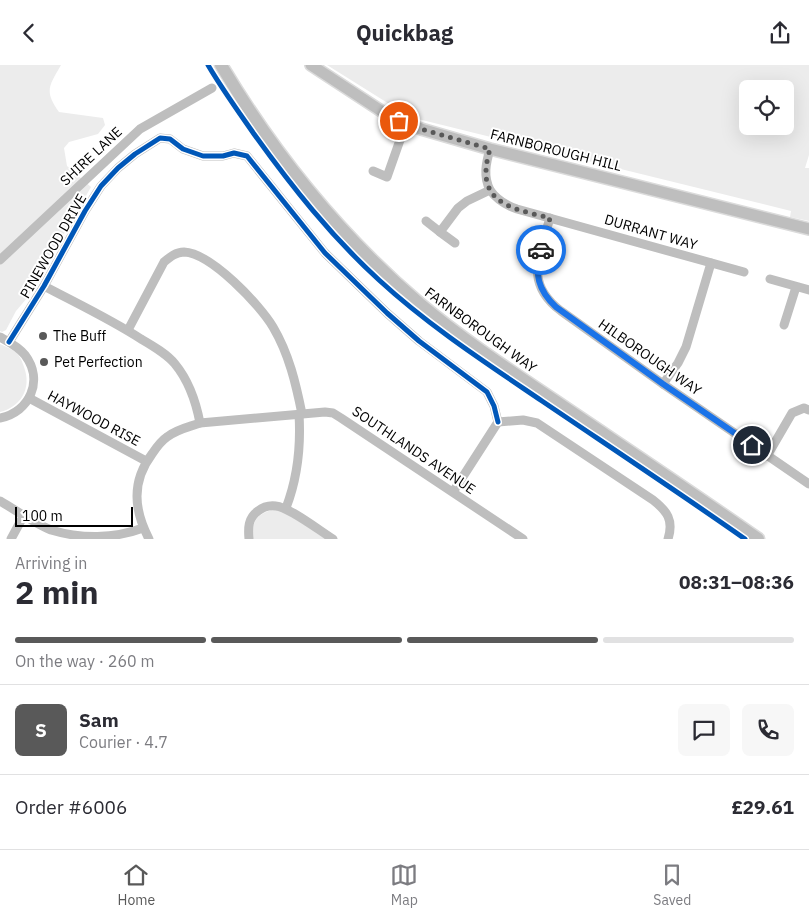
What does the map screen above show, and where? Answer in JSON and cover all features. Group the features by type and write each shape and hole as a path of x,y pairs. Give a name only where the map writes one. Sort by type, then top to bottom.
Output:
{"highway":[{"name":"FARNBOROUGH WAY","path":"221,65 264,133 306,189 347,235 406,291 475,347 758,539"}],"main road":[{"name":"FARNBOROUGH HILL","path":"311,65 392,117 430,131 490,149 809,229"}],"street":[{"name":"SHIRE LANE","path":"0,260 140,129 212,88"},
{"path":"372,171 387,177 406,123"},
{"name":"PINEWOOD DRIVE","path":"9,342 44,286 85,211 101,186 135,154 160,138 170,139 183,149 203,156 223,156 234,153 247,157 325,253 386,313 419,341 488,392 498,422"},
{"path":"440,232 458,208 467,201 490,190 486,180 486,173 490,149"},
{"name":"DURRANT WAY","path":"490,190 497,199 506,205 744,272"},
{"name":"HILBOROUGH WAY","path":"550,218 538,267 539,283 551,303 663,384 809,484"},
{"path":"426,221 455,243"},
{"path":"128,330 164,262 173,255 184,252 196,255 218,268 238,285 256,305 273,327 295,378 300,414 298,466 286,508"},
{"path":"663,384 678,363 688,341 711,263"},
{"path":"770,279 809,290"},
{"path":"44,286 128,330 174,363 188,384 200,423"},
{"path":"784,325 796,287"},
{"path":"0,337 25,354 34,376 34,386 29,398 12,414 0,417"},
{"name":"HAYWOOD RISE","path":"29,398 146,461"},
{"path":"767,456 792,413 804,408 809,410"},
{"name":"SOUTHLANDS AVENUE","path":"146,461 158,445 168,436 183,428 200,423 325,412 334,413 523,539"},
{"path":"453,492 498,422 523,420 537,423 664,509 670,520 668,539"},
{"path":"146,461 139,480 136,496 138,512 149,539"},
{"path":"0,501 52,530 74,537 100,539 126,534 143,528"},
{"path":"248,539 250,519 266,507 276,506 286,508 333,539"},
{"path":"11,539 24,515"}],"shaded area":[{"path":"0,65 61,65 50,89 51,99 59,112 103,118 105,125 98,134 69,142 64,148 67,166 91,187 27,298 16,311 6,330 2,332 0,331"},
{"path":"327,65 809,65 809,155 805,168 809,168 809,221 790,217 791,211 410,117"},
{"path":"0,344 12,350 22,360 27,382 19,401 14,406 0,412"},
{"path":"276,509 285,511 326,539 253,539 253,527 257,518"}],"cycle path":[{"path":"208,65 254,134 313,210 361,263 398,297 479,358 745,539"},
{"path":"9,342 44,286 85,211 101,186 135,154 160,138 170,139 183,149 203,156 223,156 234,153 247,156 325,253 419,341 487,392 494,406 498,422"}],"way so far":[{"path":"399,121 490,149 486,166 486,180 493,195 502,203 550,218 541,250"}],"place":[{"name":"The Buff","path":"43,336"},
{"name":"Pet Perfection","path":"44,362"}],"route":[{"path":"541,250 538,261 539,283 547,298 556,307 752,445"}]}
